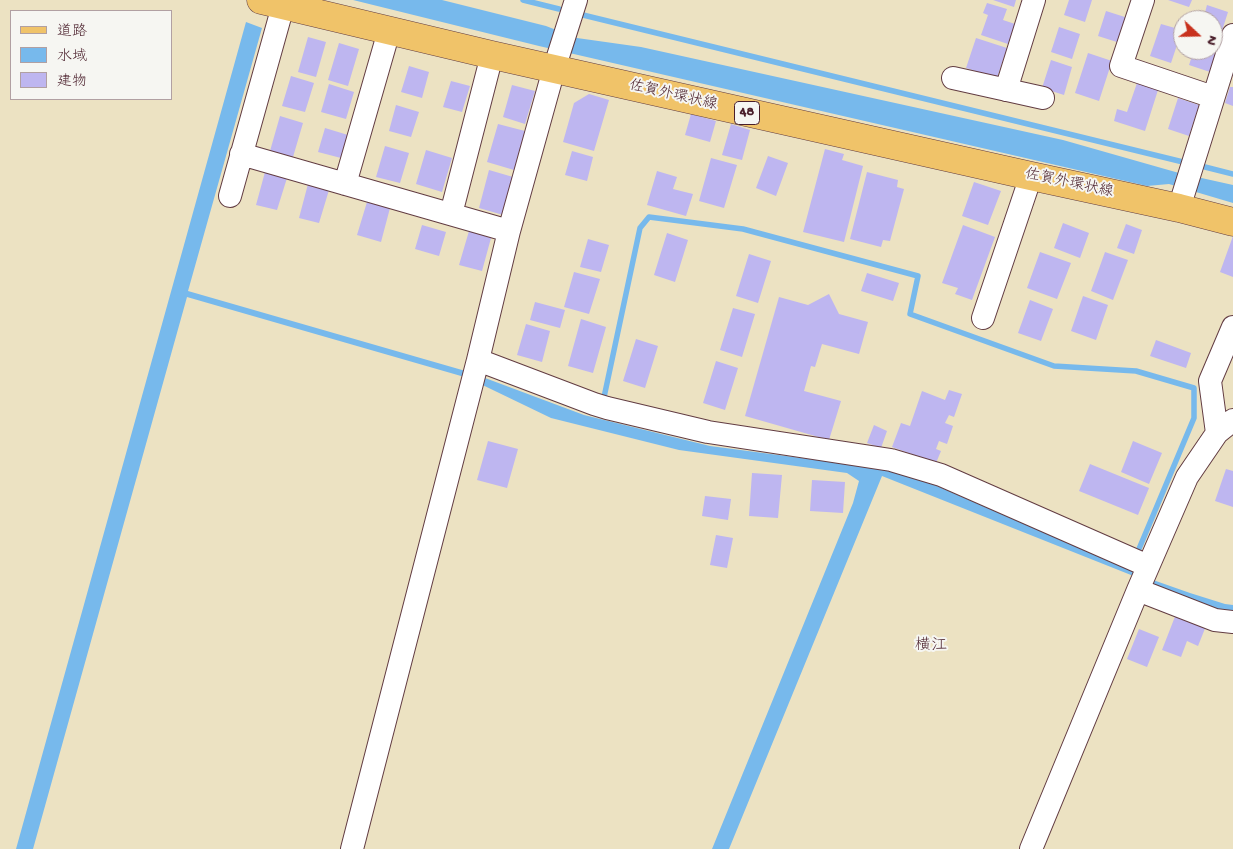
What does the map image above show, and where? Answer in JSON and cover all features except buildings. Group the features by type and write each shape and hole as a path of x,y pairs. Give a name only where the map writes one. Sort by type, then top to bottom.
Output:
{"main road":[{"name":"佐賀外環状線","path":"272,3 492,56 555,66 1031,176 1181,200 1233,222"}],"street":[{"path":"352,849 475,371 509,230 555,66 576,0"},
{"path":"1006,90 1034,0"},
{"path":"1143,0 1121,66 1213,97"},
{"path":"230,196 241,154 272,3"},
{"path":"345,184 388,31"},
{"path":"1181,200 1233,35"},
{"path":"451,214 492,56"},
{"path":"953,78 1043,98"},
{"path":"241,154 509,230"},
{"path":"983,318 1031,176"},
{"path":"1031,849 1138,590 1139,562 1187,477 1225,426 1210,381 1233,327"},
{"path":"475,371 601,406 708,432 891,460 941,475 1139,562"},
{"path":"1138,590 1215,620 1233,622"}],"water":[{"path":"353,0 442,0 546,26 577,38 641,47 1063,140 1179,173 1233,185 1233,203 1169,184 1147,186 539,46"},
{"path":"246,22 262,28 188,291 469,372 584,415 710,446 885,469 930,483 1123,567 1131,567 1136,574 1190,593 1233,605 1233,613 1223,612 1187,600 1131,575 882,476 729,849 712,849 853,503 859,481 847,473 679,450 551,418 468,378 187,297 33,849 16,849"}],"waterway":[{"path":"523,0 559,9"},
{"path":"583,15 1183,162"},
{"path":"1205,167 1233,174"},
{"path":"603,402 640,228 649,217 743,229 918,276 910,314 1054,366 1136,371 1194,388 1194,418 1136,556"}],"district":[{"name":"横江","path":"931,647"}]}
